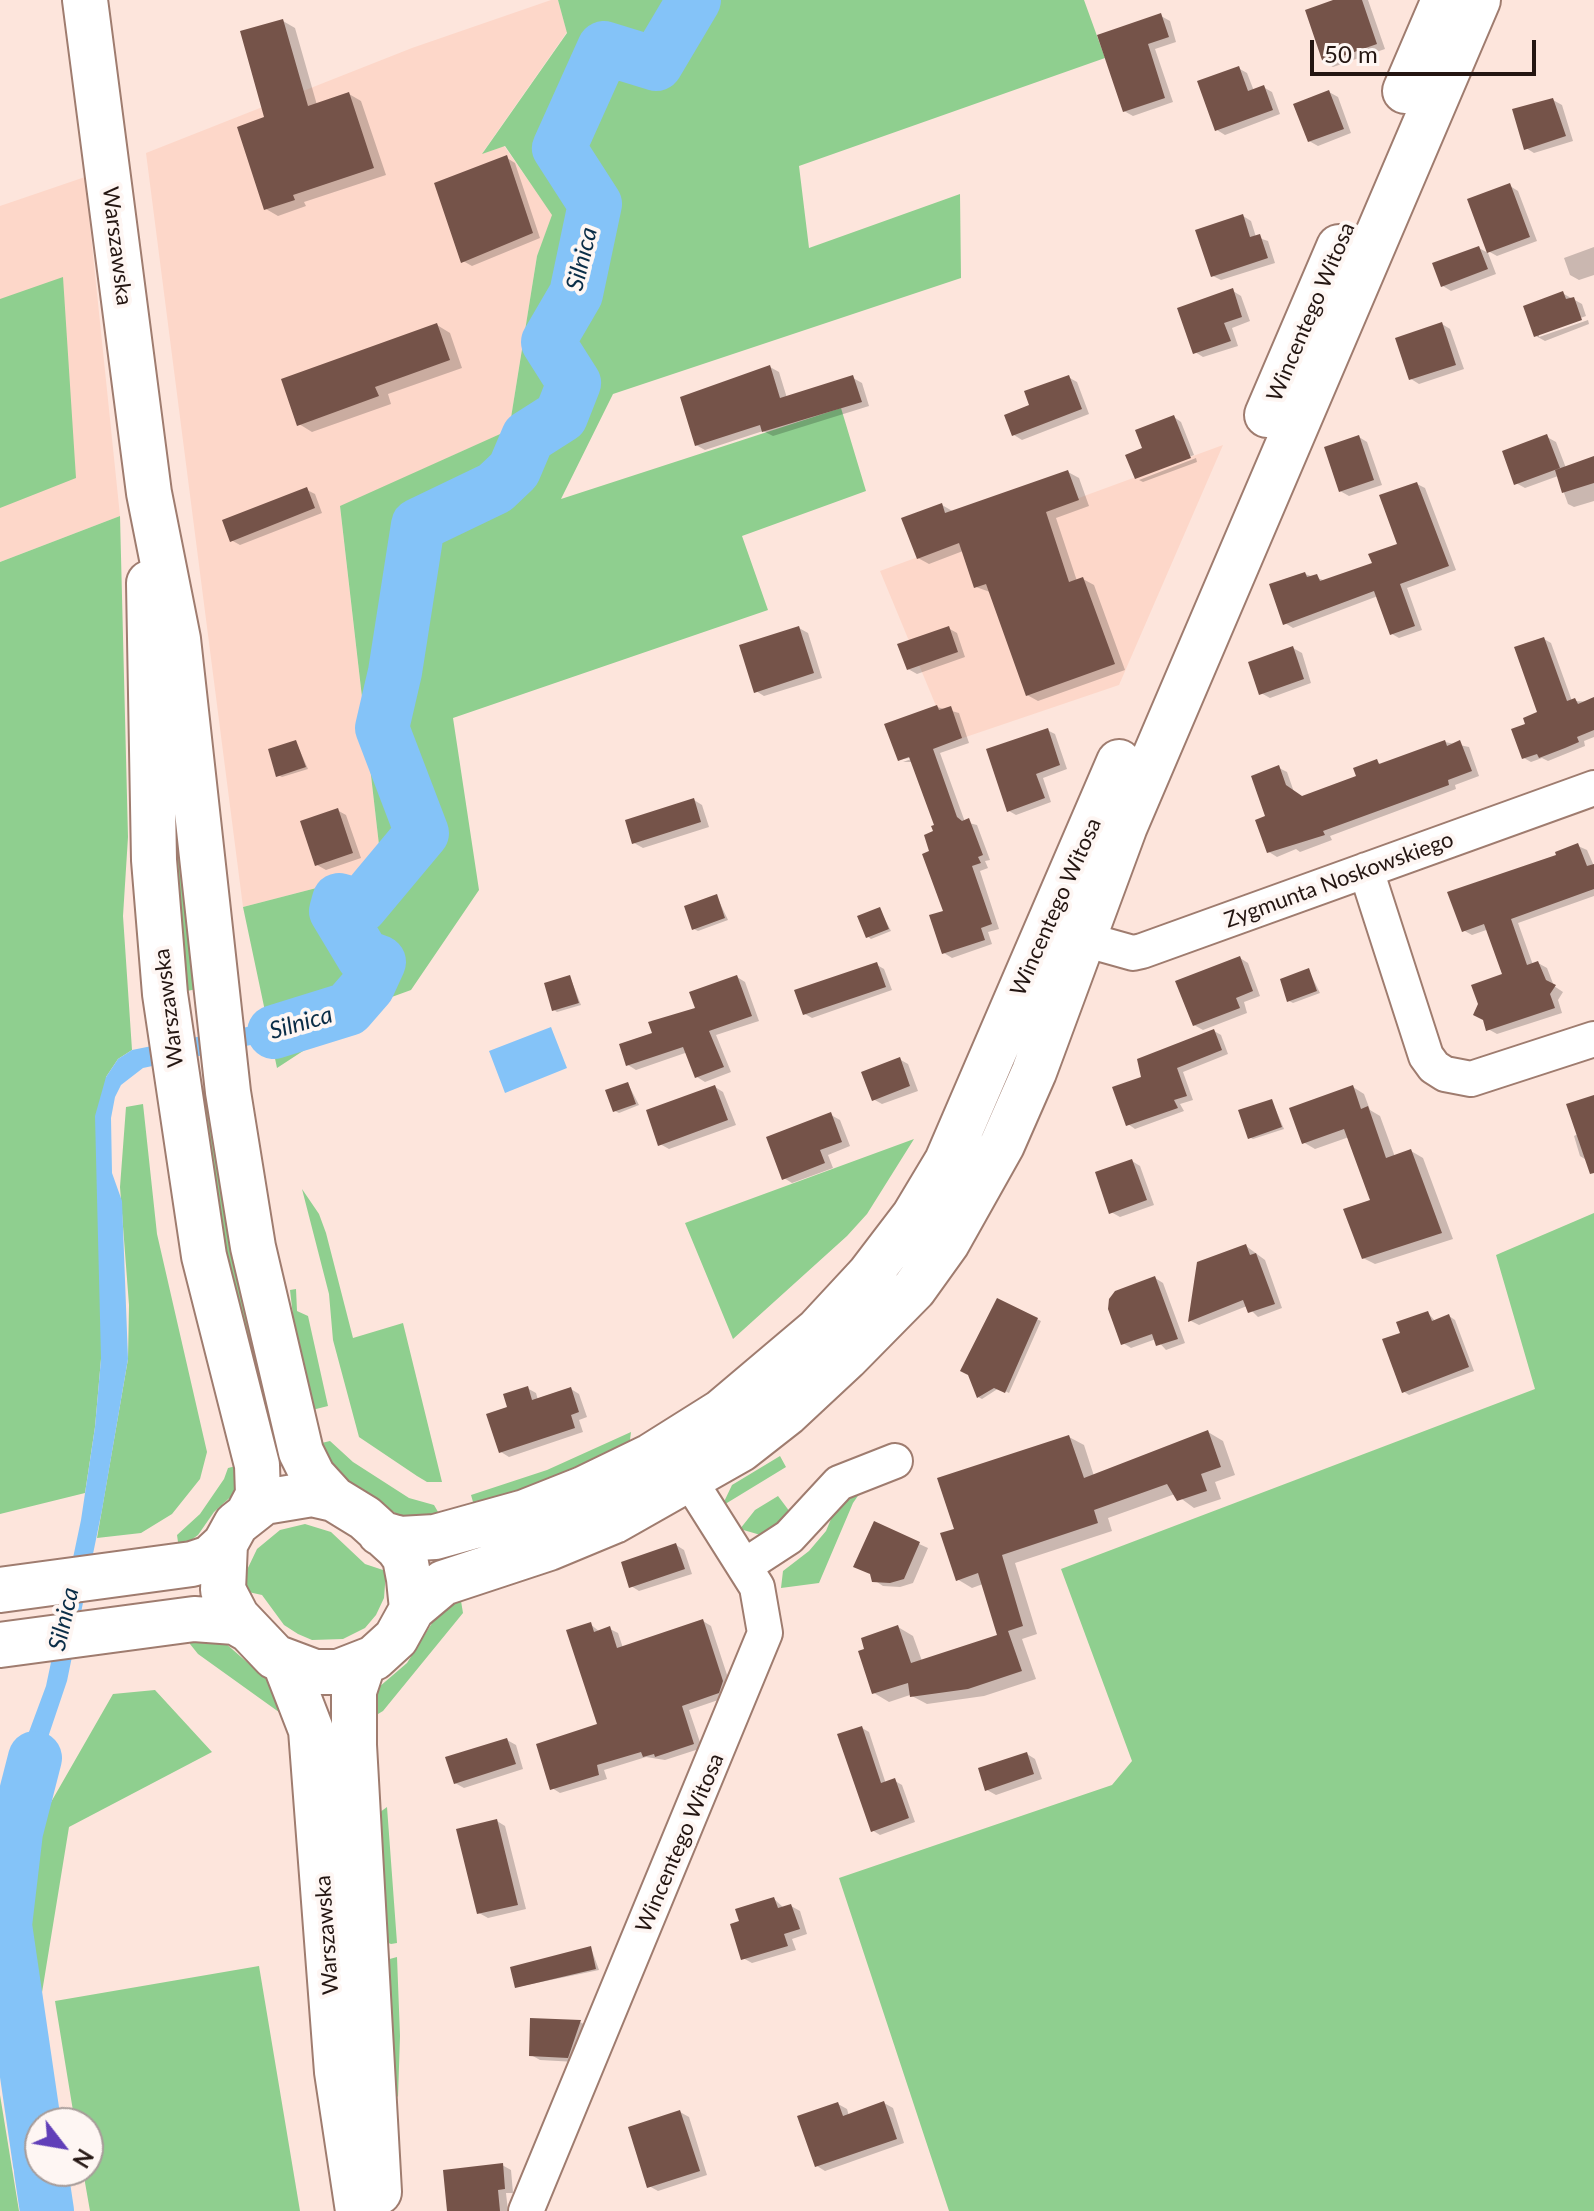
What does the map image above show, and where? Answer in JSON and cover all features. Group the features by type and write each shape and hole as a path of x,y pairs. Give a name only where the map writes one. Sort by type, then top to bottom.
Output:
{"main road":[{"name":"Warszawska","path":"85,0 149,493 178,639 215,987 253,1247 301,1452 313,1476 334,1499"},
{"name":"Wincentego Witosa","path":"380,1533 400,1539 418,1539 525,1512 583,1489 670,1444 721,1412 818,1330 869,1275 914,1216 947,1161 1444,0"},
{"name":"Wincentego Witosa","path":"412,1609 443,1583 588,1533 690,1481 741,1449 787,1413 846,1358 922,1278 953,1233 1002,1145 1034,1072 1125,826 1478,0"},
{"name":"Warszawska","path":"149,493 148,646 154,860 165,994 204,1256 257,1465 258,1495 237,1528"},
{"path":"0,1590 192,1564 210,1558 237,1528 264,1502 291,1495 312,1494 334,1499 380,1533 405,1558 412,1609 396,1638 363,1664 338,1672 315,1672 285,1663 228,1606 223,1590 237,1528"},
{"path":"17,1642 218,1618 235,1622 249,1630"},
{"name":"Warszawska","path":"285,1663 303,1701 312,1739 337,2072 358,2211"},
{"name":"Warszawska","path":"363,1664 354,1691 354,1745 380,2211"}],"street":[{"name":"Zygmunta Noskowskiego","path":"1083,939 1133,953 1142,951 1594,788"},
{"path":"1366,870 1426,1056 1434,1067 1445,1074 1471,1079 1594,1039"},
{"path":"746,1565 789,1537 839,1483 895,1461"},
{"name":"Wincentego Witosa","path":"526,2211 761,1648 766,1623 763,1603 746,1565 690,1481"}],"shaded area":[{"path":"558,0 567,32 483,152 504,146 553,215 537,256 509,430 340,507 382,871 243,907 146,153 412,48"},
{"path":"85,177 120,516 0,562 0,206"},
{"path":"1223,445 1119,685 951,742 880,571"}],"green space":[{"path":"558,0 1084,0 1105,58 799,166 809,248 960,194 961,278 613,394 561,499 841,408 866,491 742,536 768,610 453,718 479,890 411,990 378,1002 277,1068 243,907 382,871 340,506 509,430 537,256 552,215 505,146 482,154 567,33"},
{"path":"63,277 76,478 0,508 0,299"},
{"path":"120,516 128,837 123,916 132,1050 118,1059 106,1077 101,1359 95,1427 85,1493 0,1514 0,562"},
{"path":"165,638 202,988 187,991 170,847"},
{"path":"214,1094 283,1413 262,1421 214,1217 201,1096"},
{"path":"143,1104 157,1234 207,1452 200,1479 172,1514 141,1533 97,1538 128,1359 129,1305 120,1187 126,1107"},
{"path":"914,1139 867,1214 847,1236 733,1339 685,1223"},
{"path":"302,1189 319,1214 326,1233 353,1338 403,1323 442,1482 427,1482 359,1437 333,1340 329,1294"},
{"path":"1594,1213 1594,2211 949,2211 839,1878 1112,1785 1132,1761 1061,1569 1535,1389 1496,1255"},
{"path":"296,1289 297,1311 308,1316 328,1406 304,1412 290,1290"},
{"path":"631,1432 629,1448 475,1509 471,1495 547,1470"},
{"path":"330,1441 353,1462 409,1498 434,1505 441,1517 411,1518 397,1514 334,1474 313,1445"},
{"path":"780,1456 786,1467 722,1506 732,1485"},
{"path":"240,1465 236,1492 214,1512 198,1535 179,1549 177,1535 200,1514 228,1468"},
{"path":"864,1487 853,1503 819,1583 781,1588 783,1571 809,1551 826,1531 831,1519 822,1515"},
{"path":"778,1496 793,1516 764,1536 740,1529 755,1510"},
{"path":"305,1524 331,1532 365,1564 386,1571 384,1598 376,1615 365,1628 343,1639 312,1640 298,1634 284,1625 262,1595 244,1591 246,1572 257,1549 280,1530"},
{"path":"460,1595 463,1613 383,1711 373,1717 374,1695 379,1687 407,1663 439,1612"},
{"path":"190,1636 224,1642 288,1698 290,1720 198,1654 190,1644"},
{"path":"155,1690 212,1752 69,1827 38,2017 0,2022 0,1835 27,1844 113,1694"},
{"path":"387,1807 397,1943 391,1944 386,1942 376,1815"},
{"path":"397,1957 400,2036 398,2097 384,2082 386,1960"},
{"path":"259,1966 300,2211 90,2211 86,2187 104,2187 104,2107 72,2107 55,2001"},
{"path":"0,2095 19,2211 0,2211"}],"water":[{"path":"340,999 345,1017 302,1034 143,1068 121,1085 115,1097 111,1118 112,1173 122,1201 128,1359 102,1510 67,1681 9,1853 0,1898 0,1810 46,1686 81,1520 95,1427 101,1359 95,1116 106,1077 118,1059 132,1050 287,1019"},
{"path":"551,1027 567,1068 505,1093 489,1051"}],"building":[{"path":"1333,0 1362,0 1377,44 1323,63 1305,10"},
{"path":"1161,13 1169,37 1148,44 1165,98 1123,112 1097,35"},
{"path":"283,19 308,106 349,92 374,168 293,195 295,200 264,210 237,127 264,117 240,31"},
{"path":"1239,66 1248,91 1264,85 1273,110 1215,131 1197,81"},
{"path":"1329,90 1344,129 1308,142 1293,104"},
{"path":"1553,98 1566,136 1524,150 1512,109"},
{"path":"507,155 533,233 461,263 434,183"},
{"path":"1510,183 1530,237 1487,253 1467,199"},
{"path":"1243,214 1250,237 1260,234 1268,258 1211,277 1195,230"},
{"path":"1479,246 1488,269 1441,287 1432,263"},
{"path":"1233,288 1242,317 1224,323 1231,341 1193,354 1177,308"},
{"path":"1563,291 1566,299 1574,297 1582,320 1534,337 1523,306"},
{"path":"1442,322 1456,365 1409,380 1395,338"},
{"path":"437,323 450,360 375,387 379,396 297,426 281,379"},
{"path":"770,365 780,398 853,375 862,402 762,432 760,425 695,446 680,397"},
{"path":"1069,375 1082,409 1012,436 1004,415 1029,405 1024,391"},
{"path":"1174,415 1191,458 1135,479 1125,455 1142,448 1135,430"},
{"path":"1547,434 1560,468 1514,485 1502,451"},
{"path":"1359,435 1374,480 1339,492 1324,447"},
{"path":"1594,456 1594,483 1562,493 1555,470"},
{"path":"1068,470 1079,500 1046,512 1069,582 1083,577 1115,664 1026,696 986,584 974,588 959,543 917,559 901,518 942,503 945,513"},
{"path":"1417,482 1449,566 1400,584 1415,626 1390,635 1374,591 1283,625 1269,584 1305,572 1307,577 1317,574 1320,581 1372,563 1368,554 1397,544 1379,495"},
{"path":"307,487 315,508 230,542 222,520"},
{"path":"799,626 814,673 754,693 739,645"},
{"path":"949,626 958,652 907,670 897,644"},
{"path":"1544,637 1567,701 1575,698 1578,704 1594,697 1594,730 1577,737 1579,742 1565,748 1539,758 1537,754 1522,759 1511,729 1525,724 1523,718 1537,712 1514,647"},
{"path":"1293,646 1304,679 1259,695 1248,662"},
{"path":"937,705 939,710 951,706 962,738 933,749 957,817 962,821 969,818 983,855 978,857 981,863 972,866 992,924 981,928 985,940 942,954 929,915 943,911 922,854 929,851 924,835 933,831 931,826 934,825 909,757 898,761 884,724"},
{"path":"1048,728 1060,765 1036,774 1045,798 1007,812 986,749"},
{"path":"296,740 306,767 276,777 268,749"},
{"path":"1445,740 1447,746 1460,740 1472,771 1448,780 1449,785 1323,831 1325,835 1267,853 1255,820 1265,816 1251,776 1279,765 1286,785 1302,796 1356,776 1353,768 1377,759 1379,764"},
{"path":"694,798 701,822 632,844 625,820"},
{"path":"338,808 353,853 315,866 300,821"},
{"path":"1578,843 1587,866 1594,864 1594,889 1511,919 1527,965 1538,961 1546,980 1556,985 1550,994 1555,1008 1486,1031 1483,1020 1473,1015 1478,1004 1471,985 1502,974 1484,924 1462,932 1447,892 1556,855 1555,852"},
{"path":"717,894 725,918 692,930 684,906"},
{"path":"880,907 889,929 866,938 857,916"},
{"path":"1240,956 1253,991 1236,998 1240,1008 1193,1026 1175,981"},
{"path":"877,962 886,987 803,1015 794,990"},
{"path":"1309,968 1317,991 1287,1002 1280,979"},
{"path":"570,975 579,1003 552,1011 544,983"},
{"path":"737,975 752,1016 709,1031 724,1067 695,1078 683,1047 626,1066 619,1044 652,1033 648,1022 695,1008 689,992"},
{"path":"1214,1029 1222,1050 1177,1068 1187,1096 1174,1100 1178,1108 1126,1126 1112,1087 1141,1077 1137,1059"},
{"path":"900,1057 910,1086 872,1101 861,1072"},
{"path":"628,1082 636,1104 613,1112 605,1090"},
{"path":"715,1085 728,1120 658,1146 646,1110"},
{"path":"1353,1085 1361,1109 1368,1106 1386,1158 1411,1149 1442,1233 1362,1259 1343,1209 1370,1200 1344,1129 1302,1144 1289,1108"},
{"path":"1594,1095 1594,1173 1590,1174 1566,1104"},
{"path":"1272,1099 1282,1127 1248,1139 1238,1110"},
{"path":"831,1112 842,1142 820,1150 825,1163 782,1180 766,1137"},
{"path":"1132,1159 1147,1200 1109,1214 1095,1172"},
{"path":"1246,1244 1250,1255 1256,1253 1275,1304 1248,1313 1243,1300 1188,1322 1197,1262"},
{"path":"1155,1276 1178,1339 1156,1346 1152,1334 1121,1345 1108,1309 1109,1299 1115,1291"},
{"path":"997,1298 1038,1318 1005,1393 994,1388 977,1398 968,1375 960,1371"},
{"path":"1428,1311 1432,1321 1449,1314 1469,1367 1402,1393 1382,1339 1400,1333 1396,1322"},
{"path":"528,1386 532,1400 571,1387 579,1412 571,1415 575,1428 499,1453 486,1414 507,1407 503,1394"},
{"path":"1208,1430 1221,1467 1201,1474 1207,1491 1177,1501 1167,1484 1094,1510 1098,1523 1002,1555 1023,1626 1008,1631 1022,1671 968,1689 910,1697 908,1683 872,1694 858,1651 864,1649 861,1638 898,1625 911,1663 997,1635 978,1573 956,1581 940,1533 954,1529 937,1478 1069,1435 1084,1478"},
{"path":"874,1521 920,1542 904,1579 890,1583 872,1582 870,1574 853,1567"},
{"path":"676,1543 685,1569 629,1588 621,1562"},
{"path":"703,1619 723,1681 719,1693 682,1706 694,1744 655,1757 654,1754 643,1757 641,1752 597,1765 599,1775 550,1790 536,1744 597,1724 566,1630 591,1622 594,1632 610,1626 617,1648"},
{"path":"862,1726 881,1783 895,1778 909,1818 871,1832 837,1734"},
{"path":"507,1738 516,1764 454,1784 445,1757"},
{"path":"1027,1752 1034,1774 985,1791 978,1768"},
{"path":"497,1819 518,1905 477,1914 456,1829"},
{"path":"774,1897 778,1908 791,1904 800,1929 784,1934 788,1946 741,1960 730,1924 739,1921 735,1909"},
{"path":"591,1946 596,1969 515,1988 510,1967"},
{"path":"530,2018 581,2020 568,2058 529,2056"},
{"path":"884,2101 897,2139 815,2167 797,2116 838,2102 843,2116"},
{"path":"680,2110 700,2171 647,2188 628,2127"},
{"path":"503,2163 505,2189 498,2190 500,2211 447,2211 443,2170"}],"waterway":[{"name":"Silnica","path":"274,1032 348,1009 368,986 379,962 363,956 336,911 339,900 361,906 422,833 382,728 395,672 418,525 495,488 514,470 528,437 561,416 574,383 548,342 576,294 595,204 559,148 604,48 656,64 694,0"},
{"name":"Silnica","path":"32,2107 5,1925 16,1832 35,1758"},
{"name":"Silnica","path":"43,2187 47,2211"}]}
